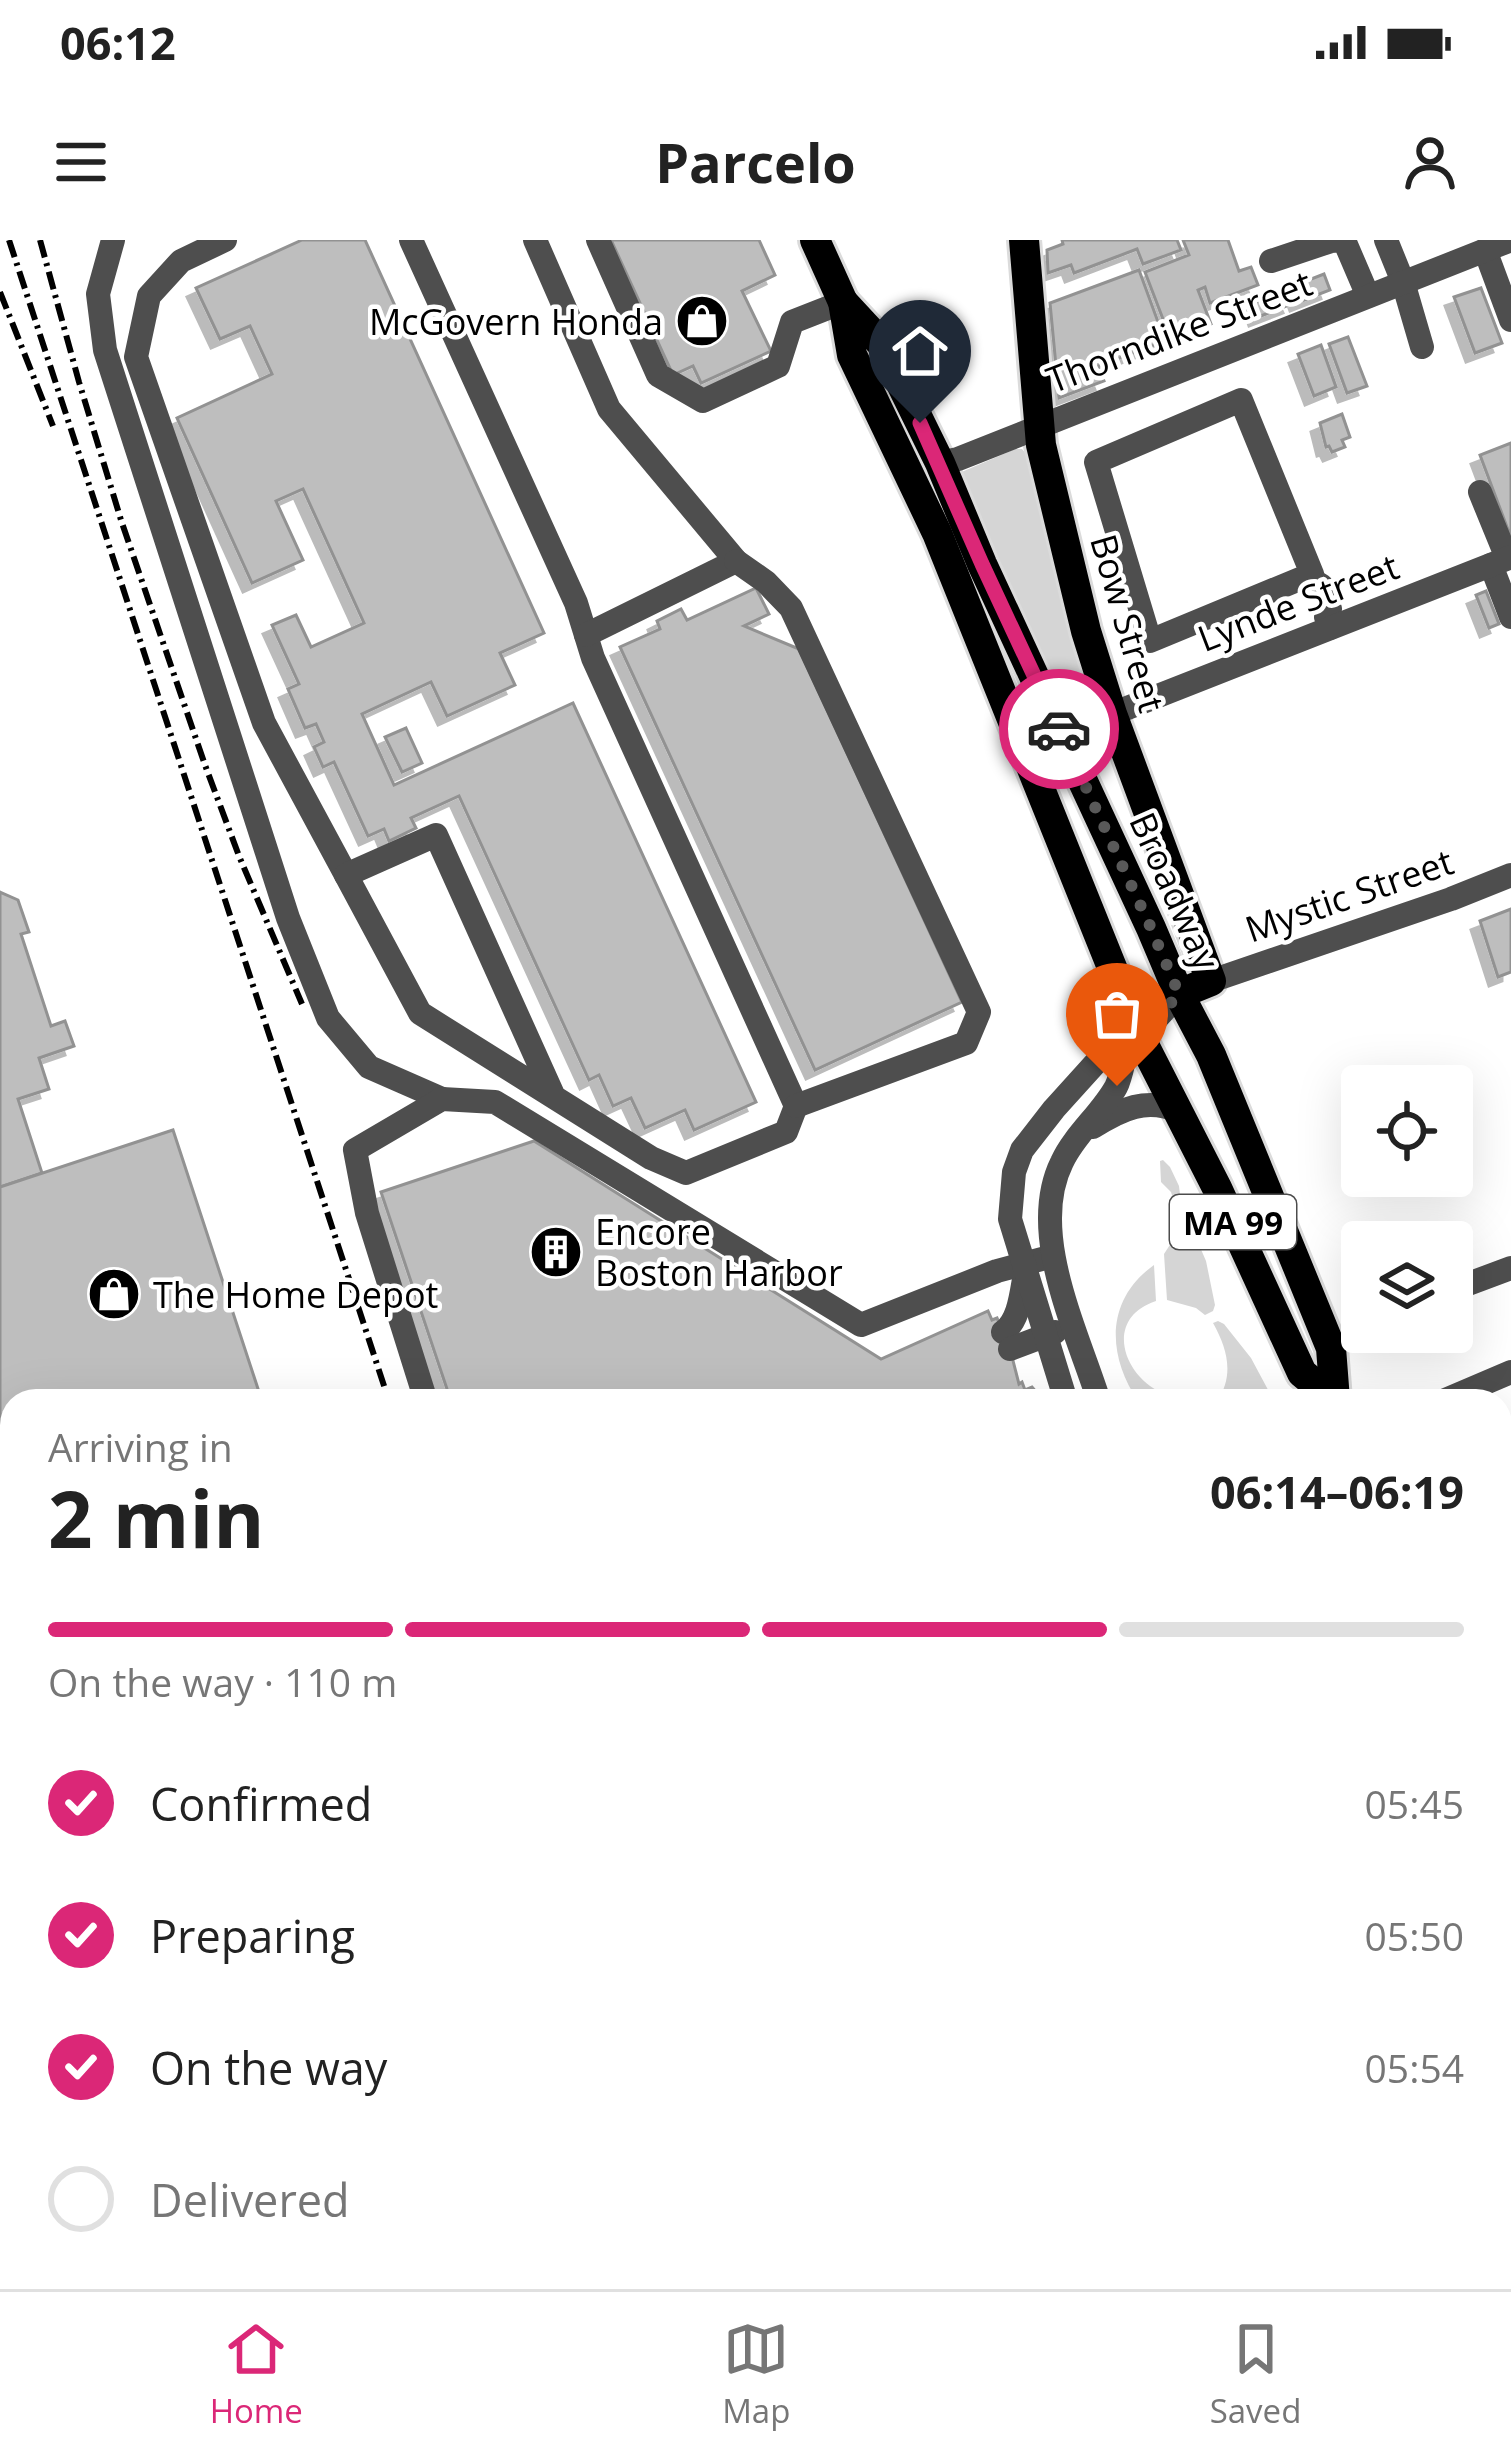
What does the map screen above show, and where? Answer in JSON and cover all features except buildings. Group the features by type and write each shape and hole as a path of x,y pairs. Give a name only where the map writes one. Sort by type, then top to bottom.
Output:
{"main road":[{"name":"Broadway","path":"815,240 843,302 853,355 937,533 1133,1045 1178,1111 1302,1373 1322,1389"},
{"name":"Bow Street","path":"1024,240 1043,458 1086,631 1210,981"},
{"name":"Broadway","path":"843,302 881,343 940,463 982,564 1211,1055 1331,1348 1334,1389"},
{"path":"1179,994 1210,981"}],"street":[{"path":"112,240 98,294 105,350 289,918 328,1018 355,1051 369,1066 442,1099 495,1102 861,1324 1053,1256"},
{"path":"225,240 181,262 148,296 136,357 264,723 420,1013 651,1158 686,1173 787,1132 796,1106 411,240"},
{"path":"535,240 609,409 736,561 791,608 979,1012 966,1043 796,1106"},
{"path":"598,240 658,375 703,401 778,366 792,322 843,302"},
{"path":"1271,261 1344,240 1368,296"},
{"path":"1386,240 1422,347"},
{"name":"Thorndike Street","path":"940,463 1511,240"},
{"path":"1485,250 1511,320"},
{"path":"1313,578 1150,641 1096,462 1240,400 1313,578 1322,586 1330,609 1328,623"},
{"path":"1480,492 1503,560 1511,617"},
{"name":"Lynde Street","path":"1112,714 1328,623 1503,560"},
{"path":"586,635 736,561"},
{"path":"346,875 436,835 554,1097"},
{"name":"Mystic Street","path":"1210,981 1511,875"},
{"path":"1095,1389 1053,1256 1047,1219 1051,1194 1059,1166 1117,1086 1133,1045 1179,994"},
{"path":"1062,1389 1010,1219 1014,1172 1022,1150 1101,1057 1133,1045"},
{"path":"422,1389 367,1213 355,1150 442,1099"},
{"path":"1081,1134 1126,1109 1161,1103 1178,1111"},
{"path":"1024,1267 1006,1341 1075,1326"},
{"path":"1473,1282 1511,1268"},
{"path":"1471,1389 1511,1372"}],"shaded area":[{"path":"1015,449 1027,455 1090,690 1090,707 1066,719 957,474"},
{"path":"1163,1160 1179,1186 1181,1203 1206,1261 1215,1305 1205,1315 1167,1300 1164,1254 1175,1237 1178,1215 1171,1192 1161,1182"},
{"path":"1154,1265 1156,1301 1129,1320 1124,1347 1137,1373 1155,1389 1131,1389 1117,1347 1119,1311 1138,1279"},
{"path":"1213,1323 1224,1324 1268,1389 1224,1389 1225,1352"}],"railway":[{"path":"9,240 385,1389"},
{"path":"40,240 121,520 205,765 302,1004"},
{"path":"0,292 53,426"}],"way so far":[{"path":"1059,729 1179,994 1126,1052 1117,1086"}],"place":[{"name":"McGovern Honda","path":"702,321"},
{"name":"Encore Boston Harbor","path":"556,1252"},
{"name":"The Home Depot","path":"114,1294"}],"route":[{"path":"920,423 1059,729"}]}
